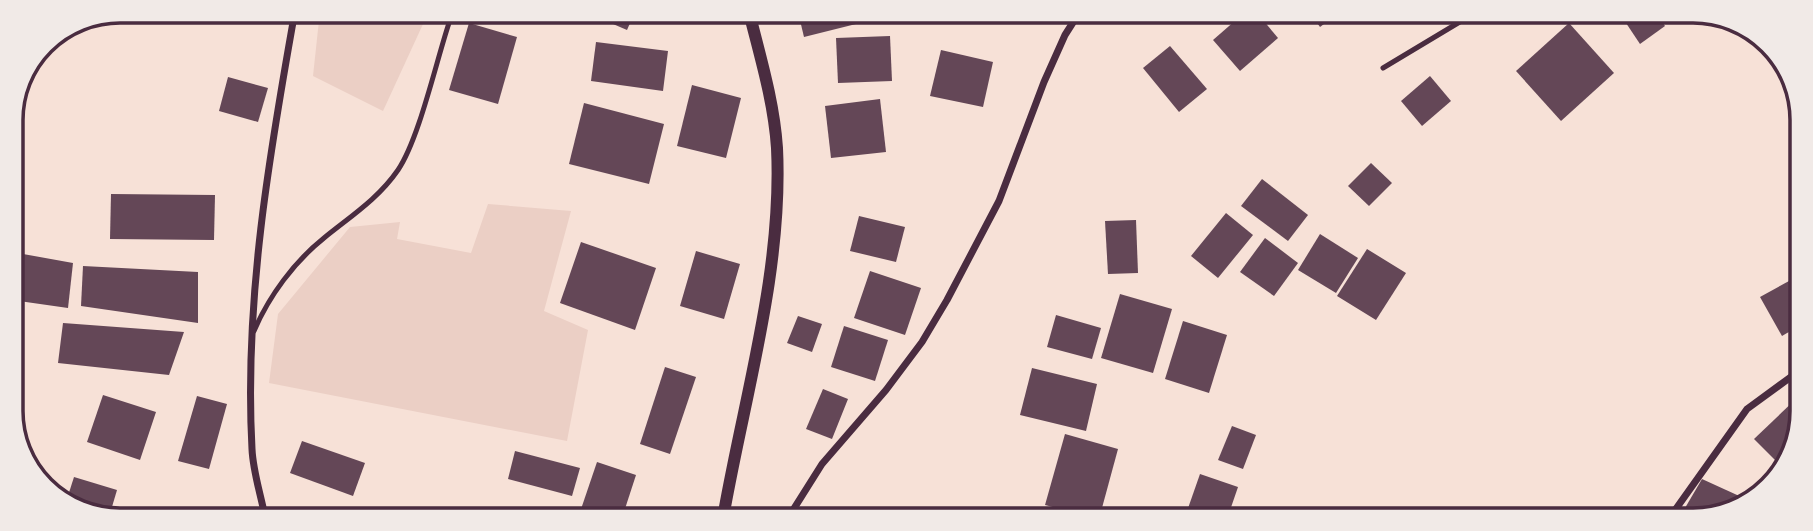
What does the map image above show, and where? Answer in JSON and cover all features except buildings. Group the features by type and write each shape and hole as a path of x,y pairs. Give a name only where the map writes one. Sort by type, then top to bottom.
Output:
{"street":[{"path":"263,508 252,452 254,279 270,151 293,23"},
{"path":"725,508 776,226 777,147 752,23"},
{"path":"794,508 822,464 915,352 947,300 999,201 1044,82 1072,23"},
{"path":"1677,508 1747,409 1790,378"}],"lane":[{"path":"254,332 265,304 290,273 321,240 374,200 400,168 449,23"},
{"path":"1383,68 1458,23"}],"shaded area":[{"path":"319,23 423,23 383,111 313,76"},
{"path":"488,204 571,211 544,311 588,330 567,441 269,383 278,314 350,227 400,222 397,239 471,253"}]}
